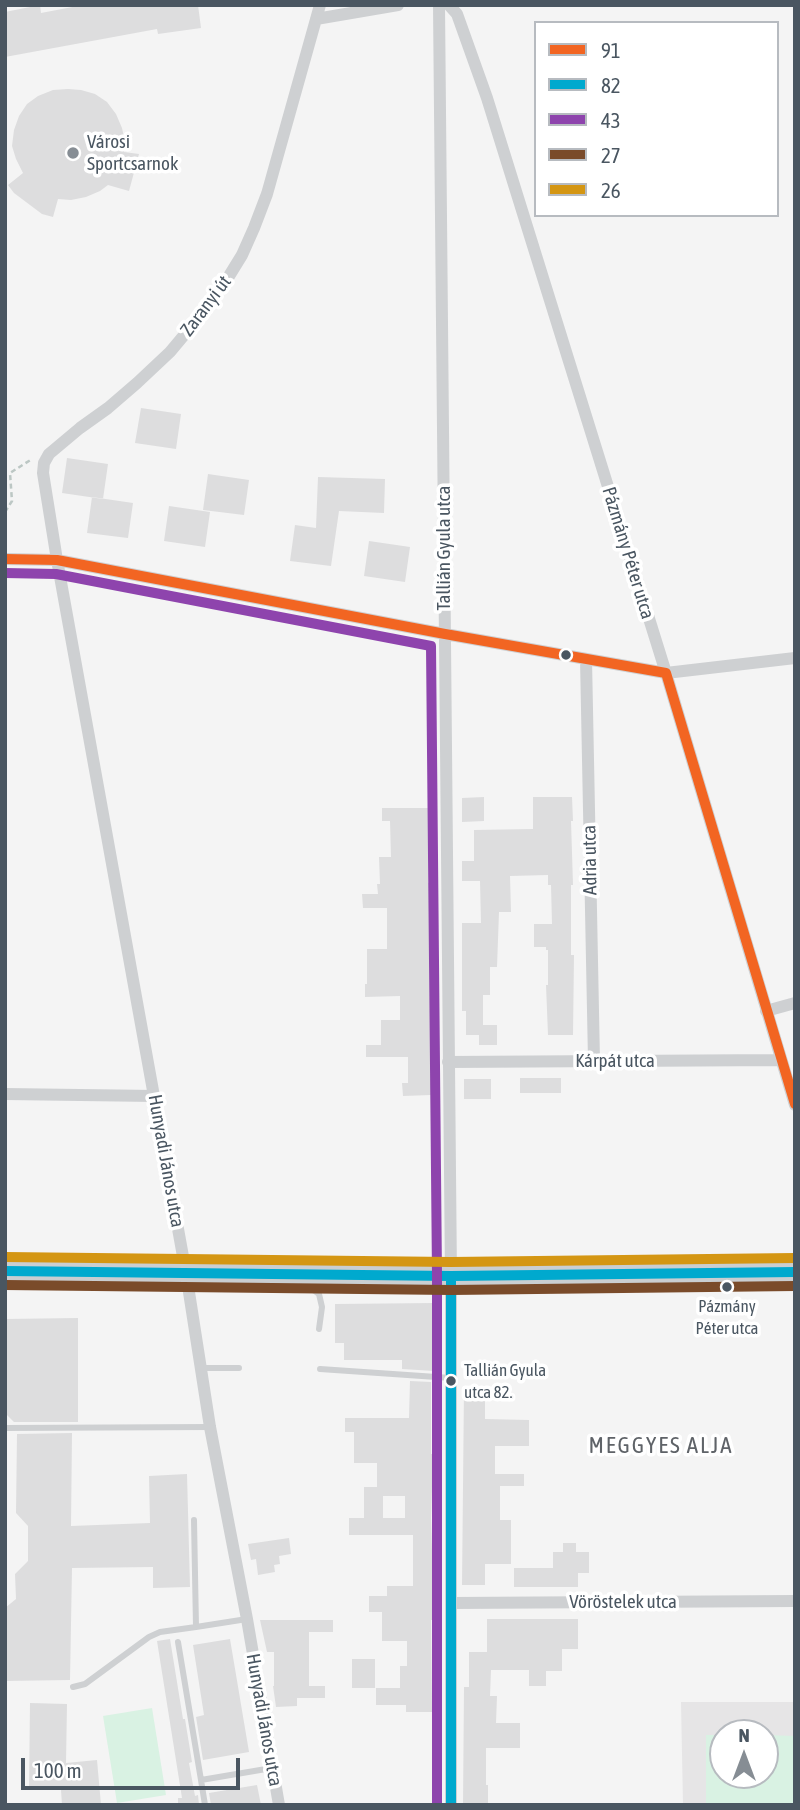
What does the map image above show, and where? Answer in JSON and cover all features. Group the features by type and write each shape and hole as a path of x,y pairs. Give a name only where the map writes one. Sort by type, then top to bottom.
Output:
{"main road":[{"path":"5,1271 451,1276 795,1272"}],"street":[{"name":"Zaranyi út","path":"57,560 43,473 44,463 49,454 108,408 170,352 201,315 242,256 267,194 320,5"},
{"path":"316,19 398,5"},
{"name":"Tallián Gyula utca","path":"439,5 451,1276 451,1805"},
{"name":"Pázmány Péter utca","path":"449,5 457,14 487,98 666,673 795,1105"},
{"path":"5,559 57,560 444,635 666,673 795,658"},
{"name":"Hunyadi János utca","path":"57,560 155,1096 279,1805"},
{"name":"Adria utca","path":"586,659 594,1061"},
{"path":"766,1011 795,1003"},
{"name":"Kárpát utca","path":"448,1062 781,1060"},
{"path":"5,1094 155,1096"},
{"name":"Vöröstelek utca","path":"452,1603 795,1601"}],"lane":[{"path":"285,1275 311,1286 319,1294 322,1307 319,1329"},
{"path":"201,1368 239,1368"},
{"path":"320,1369 451,1378"},
{"path":"5,1428 211,1427"},
{"path":"194,1520 196,1627"},
{"path":"73,1687 85,1684 149,1637 160,1632 247,1619"},
{"path":"178,1642 205,1805"},
{"path":"201,1780 272,1768"}],"path":[{"path":"5,512 12,500 10,473 30,461 37,453"}],"shaded area":[{"path":"681,1702 795,1702 795,1805 683,1805"}],"green space":[{"path":"152,1708 166,1795 117,1803 103,1716"},
{"path":"706,1735 709,1735 709,1789 779,1789 779,1735 795,1736 795,1805 706,1805"}],"building":[{"path":"40,5 41,13 83,5 198,5 201,28 158,34 157,29 5,57 5,12"},
{"name":"Városi Sportcsarnok","path":"68,89 95,94 107,102 122,128 124,152 139,154 129,191 108,185 86,197 58,199 53,217 42,214 14,193 8,185 23,173 12,146 19,116 27,104 53,90"},
{"path":"141,408 181,414 176,449 135,443"},
{"path":"67,458 108,464 103,499 62,493"},
{"path":"208,474 249,480 244,515 203,510"},
{"path":"318,477 385,479 384,513 339,511 331,566 290,561 295,525 316,528"},
{"path":"92,497 133,503 128,538 87,533"},
{"path":"169,506 210,512 205,547 164,541"},
{"path":"369,541 410,547 405,582 364,576"},
{"path":"484,797 484,821 462,822 462,798"},
{"path":"533,797 572,797 573,1035 548,1035 548,950 546,947 534,947 534,924 552,924 551,885 548,885 548,875 510,876 511,912 499,912 497,967 490,967 490,995 483,995 483,1025 497,1025 497,1045 479,1045 479,1035 466,1035 466,1011 462,1011 462,923 481,923 480,881 462,881 462,861 474,861 474,830 533,829"},
{"path":"382,808 429,808 431,1095 403,1096 402,1083 408,1083 408,1057 366,1057 366,1045 381,1045 381,1020 400,1020 400,996 365,997 367,949 387,949 387,908 363,908 362,894 378,894 379,857 391,857 390,821 382,821"},
{"path":"520,1078 561,1078 561,1093 520,1093"},
{"path":"464,1079 491,1079 491,1099 464,1099"},
{"path":"434,1303 434,1371 402,1369 402,1360 344,1360 344,1343 335,1343 335,1304"},
{"path":"78,1318 78,1422 14,1422 5,1413 5,1319"},
{"path":"410,1381 431,1382 432,1712 406,1712 406,1705 376,1705 376,1688 400,1688 400,1666 407,1666 407,1641 382,1641 382,1612 369,1612 369,1596 387,1596 387,1586 413,1586 413,1535 349,1535 349,1518 364,1518 364,1487 377,1487 377,1463 354,1463 354,1432 345,1432 345,1418 409,1418","holes":["383,1496 405,1496 405,1518 383,1518"]},
{"path":"464,1388 485,1388 485,1419 529,1420 529,1446 495,1446 495,1474 524,1474 524,1486 500,1486 500,1520 511,1520 511,1564 485,1564 485,1585 462,1585"},
{"path":"72,1433 71,1526 150,1523 149,1476 187,1474 190,1587 153,1588 153,1567 72,1568 70,1680 5,1681 5,1608 16,1599 15,1574 28,1561 28,1526 16,1513 17,1434"},
{"path":"289,1538 291,1554 279,1556 280,1564 274,1565 275,1572 258,1575 256,1559 251,1560 248,1544"},
{"path":"563,1543 576,1543 576,1552 589,1552 589,1573 578,1573 578,1587 514,1587 514,1568 553,1568 553,1552 563,1552"},
{"path":"487,1619 578,1619 578,1649 562,1649 562,1671 546,1671 546,1686 529,1686 529,1670 491,1670 490,1696 497,1696 496,1723 520,1723 520,1748 486,1748 488,1805 463,1805 464,1687 469,1687 469,1652 487,1652"},
{"path":"260,1620 333,1620 333,1632 309,1632 309,1686 325,1686 325,1698 297,1698 297,1706 276,1707 273,1686 274,1652 267,1652"},
{"path":"170,1639 192,1762 189,1763 199,1805 178,1805 178,1798 182,1798 157,1641"},
{"path":"230,1639 249,1752 203,1760 196,1717 204,1715 193,1645"},
{"path":"352,1659 375,1659 375,1688 352,1688"},
{"path":"30,1703 67,1704 66,1763 97,1760 101,1805 62,1805 61,1790 29,1789"},
{"path":"257,1785 261,1805 211,1805 209,1793"}],"transit line":[{"name":"91","path":"5,559 57,560 666,673"},
{"name":"43","path":"5,573 56,574 431,646 437,1276 437,1805"},
{"name":"91","path":"666,673 795,1104"},
{"name":"26","path":"5,1257 451,1262 795,1258"},
{"name":"82","path":"5,1271 451,1276 795,1272"},
{"name":"82","path":"451,1276 451,1805"},
{"name":"27","path":"5,1285 451,1290 795,1286"}],"place":[{"name":"Városi Sportcsarnok","path":"73,153"},
{"name":"Pázmány Péter utca","path":"727,1287"},
{"name":"Tallián Gyula utca 82.","path":"451,1381"}],"district":[{"name":"MEGGYES ALJA","path":"661,1446"}]}
